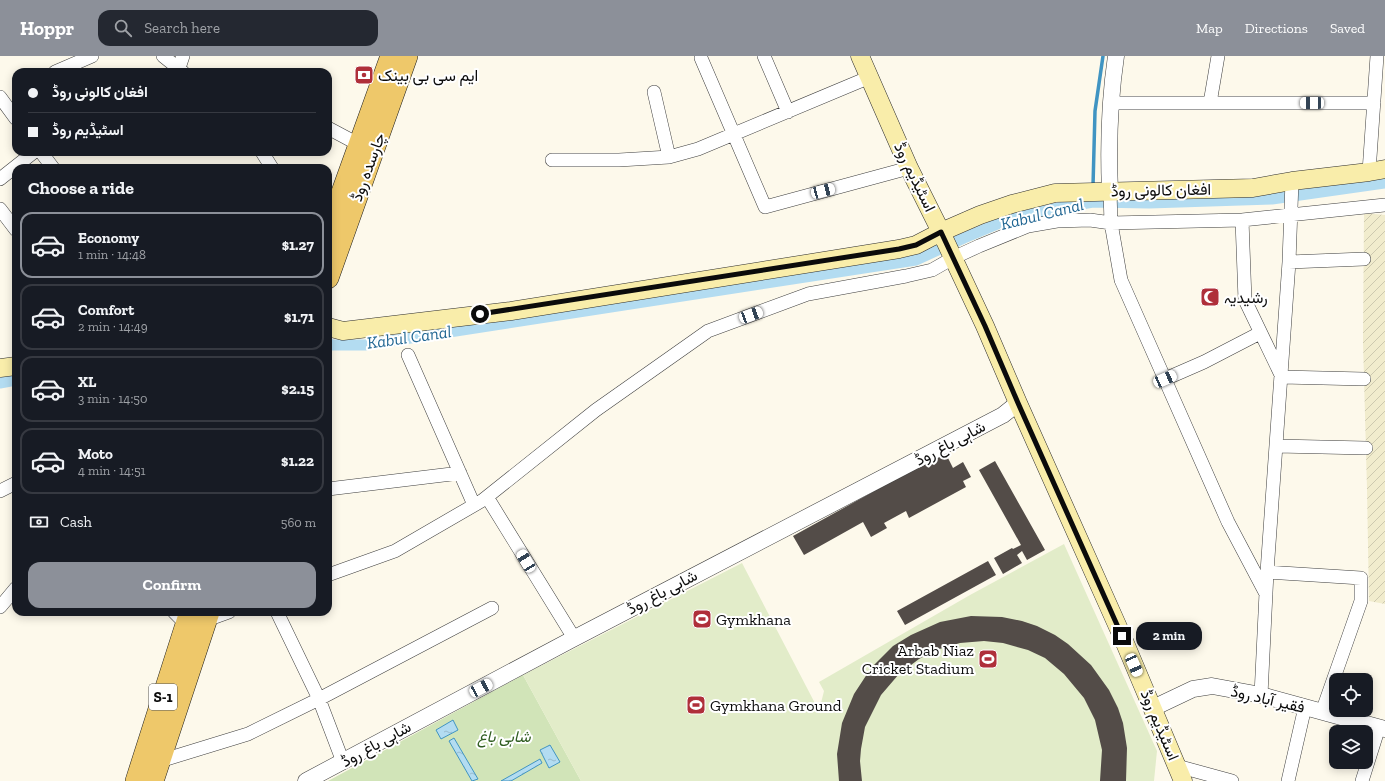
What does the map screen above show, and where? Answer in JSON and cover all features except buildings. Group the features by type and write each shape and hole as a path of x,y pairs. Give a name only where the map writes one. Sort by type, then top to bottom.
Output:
{"main road":[{"name":"چارسدہ روڈ","path":"332,219 391,56"},
{"name":"چارسدہ روڈ","path":"332,267 407,56"},
{"name":"اسٹیڈیم روڈ","path":"860,56 909,168 985,326 1153,708 1180,774"},
{"name":"افغان کالونی روڈ","path":"332,328 343,331 518,309 899,249 916,245 980,215 1012,204 1055,193 1087,192 1109,194 1253,188 1377,171"},
{"path":"0,368 12,366"},
{"name":"S-1","path":"153,781 160,761 193,616"},
{"name":"S-1","path":"136,781 193,616"}],"street":[{"path":"64,68 92,56"},
{"path":"163,56 181,65"},
{"path":"764,56 788,112"},
{"path":"1116,56 1110,103 1108,150 1111,220 1121,280 1228,522 1267,595"},
{"path":"1210,103 1218,56"},
{"path":"1377,56 1374,103 1377,171"},
{"path":"701,58 765,206 909,168"},
{"path":"552,160 619,160 669,157 698,149 870,77"},
{"path":"654,92 669,157"},
{"path":"0,97 12,113"},
{"path":"1110,103 1374,103"},
{"path":"332,130 358,144"},
{"path":"19,164 29,156"},
{"path":"0,179 12,169"},
{"path":"1262,695 1268,572 1292,213 1292,183"},
{"path":"332,574 395,551 487,497 596,410 708,331 808,294 932,270 979,246 1028,226 1057,221 1242,220 1292,213 1385,205"},
{"path":"0,209 12,225"},
{"path":"1242,220 1246,300 1260,333 1282,377"},
{"path":"1289,262 1364,259"},
{"path":"1165,379 1204,362 1260,333"},
{"path":"408,355 474,505"},
{"path":"1282,377 1364,379"},
{"name":"شاہی باغ روڈ","path":"306,781 574,638 1003,415 1018,403"},
{"path":"1277,446 1366,448"},
{"path":"332,489 460,473"},
{"path":"0,491 12,485"},
{"path":"487,497 574,638"},
{"path":"1268,572 1361,578 1360,601 1322,712"},
{"path":"0,607 12,593"},
{"path":"160,761 248,734 319,699 492,608"},
{"path":"279,616 319,699 342,762"},
{"name":"فقیر آباد روڈ","path":"1153,708 1193,689 1212,686 1262,695 1382,728"},
{"path":"1288,781 1306,707"},
{"path":"1362,781 1382,728"},
{"path":"1180,774 1232,781"}],"shaded area":[{"path":"1364,213 1385,215 1385,604 1369,601 1363,342"}],"green space":[{"path":"1064,544 1157,751 1154,781 581,781 523,675 742,563 819,711 824,691 819,682 970,595"},
{"name":"شاہی باغ","path":"523,675 581,781 328,781"}],"water":[{"path":"453,720 458,730 441,739 436,730"},
{"path":"454,738 478,779 472,781 449,741"},
{"path":"550,745 560,762 549,768 540,750"},
{"path":"540,759 542,763 511,781 501,781"}],"waterway":[{"path":"1093,186 1095,111 1103,56"},
{"name":"Kabul Canal","path":"332,345 365,345 916,260 1007,220 1053,209 1093,202 1149,203 1272,199 1385,183"},
{"name":"Kabul Canal","path":"0,383 12,381"}],"place":[{"name":"ایم سی بی بینک","path":"364,75"},
{"name":"رشیدیہ","path":"1210,297"},
{"name":"Gymkhana","path":"702,619"},
{"name":"Arbab Niaz Cricket Stadium","path":"988,659"},
{"name":"Gymkhana Ground","path":"696,705"}],"route":[{"path":"480,314 511,311 899,249 916,245 941,232 985,326 1122,636"}]}
